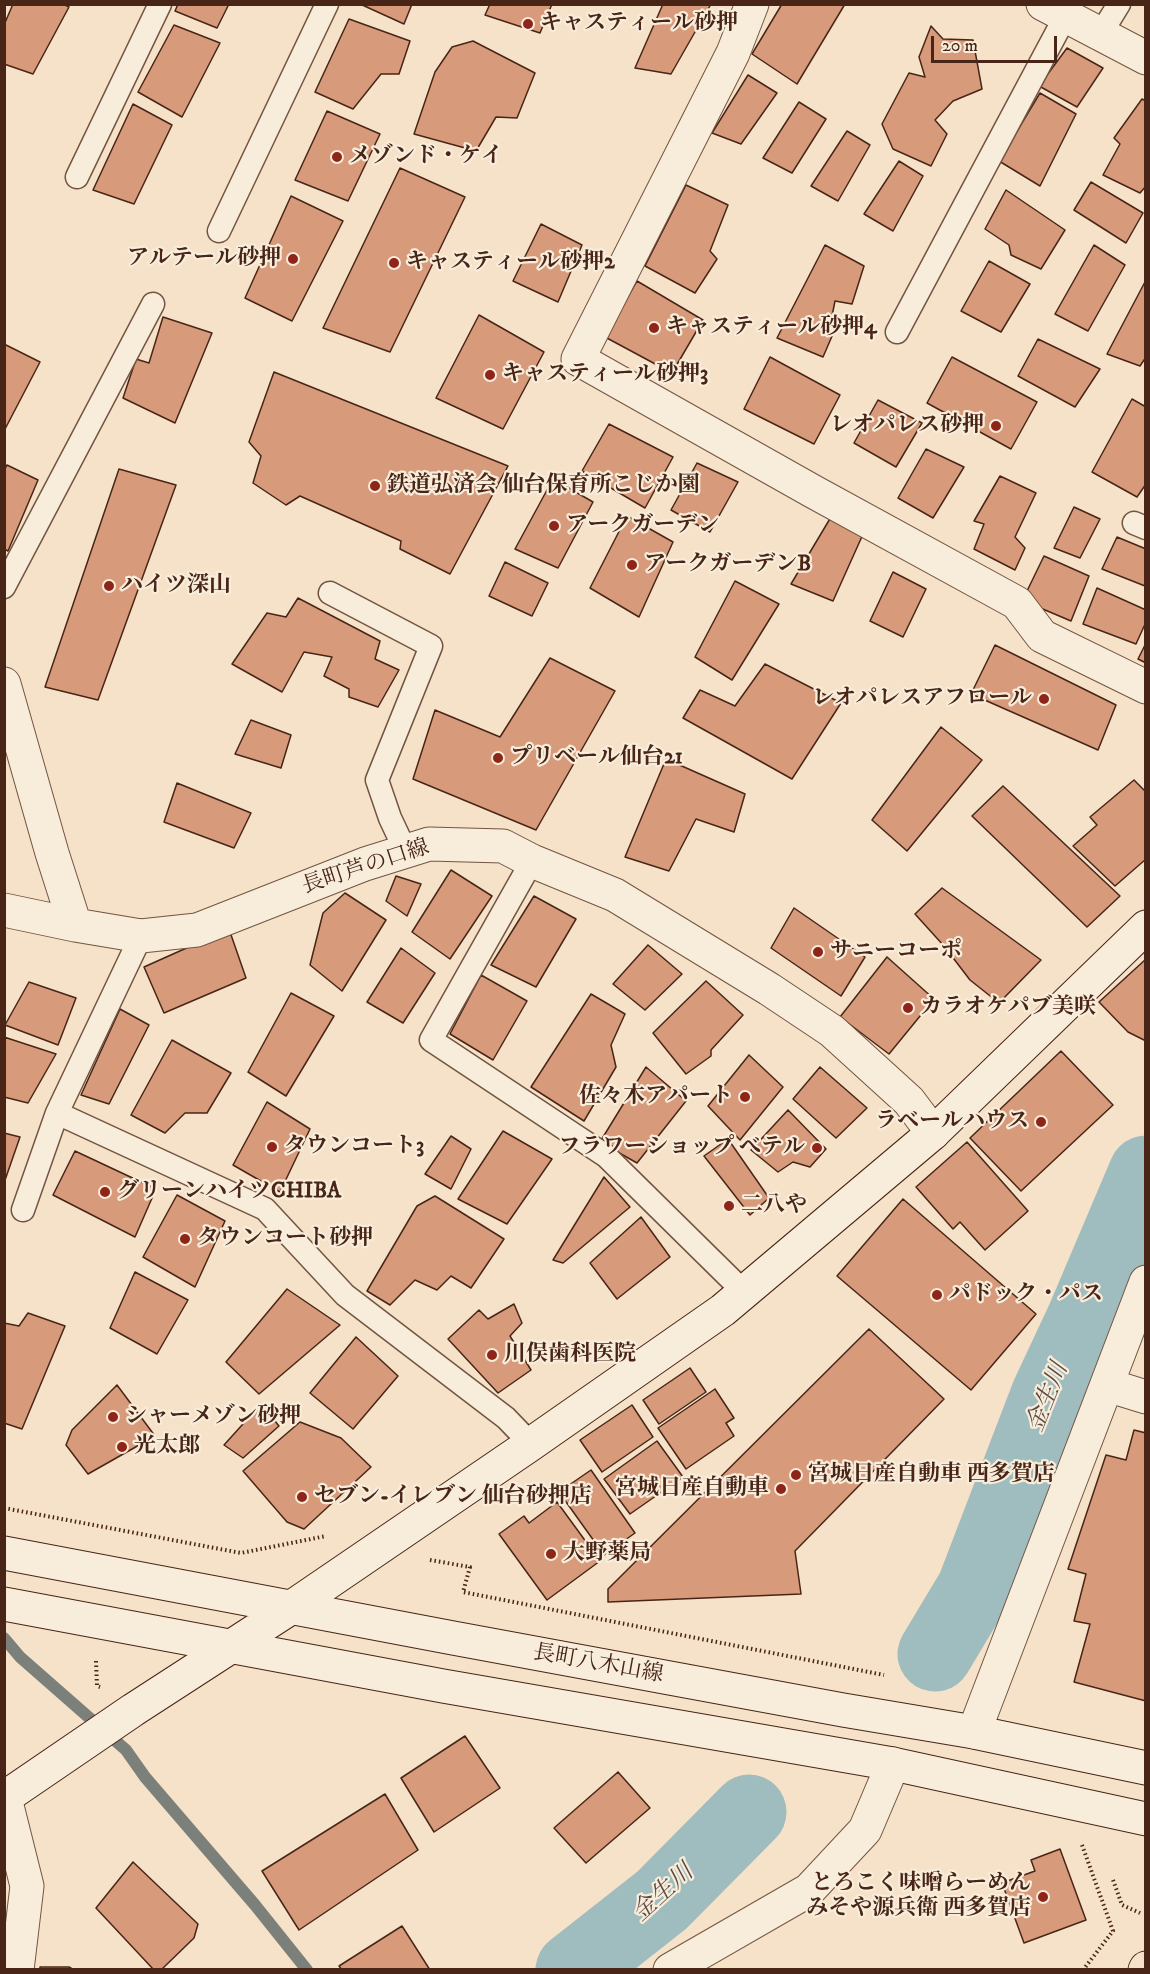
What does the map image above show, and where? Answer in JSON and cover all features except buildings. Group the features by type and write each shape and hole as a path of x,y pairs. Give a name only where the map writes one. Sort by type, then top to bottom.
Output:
{"street":[{"path":"752,4 733,53 578,359 1017,603 1042,636 1146,687"},
{"path":"1054,11 1146,58"},
{"path":"4,684 75,926"},
{"name":"長町芦の口線","path":"4,910 75,926 141,936 196,930 365,864 429,844 503,846 532,861 615,895 769,989 832,1031 909,1101 933,1133"},
{"path":"17,1970 27,1886 5,1798 133,1710 232,1647 376,1550 723,1310 933,1133 1146,927"},
{"path":"974,1732 1146,1282"},
{"path":"1107,1385 1146,1397"},
{"name":"長町八木山線","path":"4,1553 820,1706 974,1732 1146,1768"},
{"path":"4,1604 444,1686 893,1764 1146,1819"},
{"path":"669,1970 809,1890 865,1830 893,1764"}],"lane":[{"path":"77,177 160,4"},
{"path":"219,231 327,4"},
{"path":"1100,35 1119,4"},
{"path":"897,332 1054,11"},
{"path":"4,587 153,304"},
{"path":"330,592 431,646 376,780 406,852"},
{"path":"532,861 431,1040 606,1156 744,1292"},
{"path":"23,1210 57,1113 141,936"},
{"path":"57,1113 265,1209 345,1295 506,1418 531,1444"}],"path":[{"path":"4,1508 241,1553 324,1536 376,1550 470,1567 463,1592 895,1677"},
{"path":"1113,1880 1122,1905 1140,1913"},
{"path":"1083,1970 1113,1930 1098,1887"}],"waterway":[{"name":"金生川","path":"935,1654 974,1589 1048,1396 1084,1319 1146,1173"},
{"path":"4,1638 20,1657 126,1750 145,1777 255,1905 307,1970"},
{"name":"金生川","path":"573,1970 662,1900 749,1812"}],"place":[{"name":"キャスティール砂押","path":"528,24"},
{"name":"メゾンド・ケイ","path":"337,157"},
{"name":"アルテール砂押","path":"293,259"},
{"name":"キャスティール砂押2","path":"394,263"},
{"name":"キャスティール砂押4","path":"654,328"},
{"name":"キャスティール砂押3","path":"490,375"},
{"name":"レオパレス砂押","path":"996,426"},
{"name":"鉄道弘済会 仙台保育所こじか園","path":"375,486"},
{"name":"アークガーデン","path":"554,526"},
{"name":"アークガーデンB","path":"632,565"},
{"name":"ハイツ深山","path":"109,586"},
{"name":"レオパレスアフロール","path":"1044,699"},
{"name":"プリベール仙台21","path":"498,758"},
{"name":"サニーコーポ","path":"818,952"},
{"name":"カラオケパブ美咲","path":"908,1008"},
{"name":"佐々木アパート","path":"745,1097"},
{"name":"ラベールハウス","path":"1041,1122"},
{"name":"タウンコート3","path":"272,1147"},
{"name":"フラワーショップ べテル","path":"817,1148"},
{"name":"グリーンハイツCHIBA","path":"105,1192"},
{"name":"二八や","path":"729,1206"},
{"name":"タウンコート砂押","path":"185,1239"},
{"name":"パドック・パス","path":"937,1295"},
{"name":"川俣歯科医院","path":"492,1355"},
{"name":"シャーメゾン砂押","path":"113,1417"},
{"name":"光太郎","path":"122,1447"},
{"name":"宮城日産自動車 西多賀店","path":"796,1475"},
{"name":"宮城日産自動車","path":"781,1489"},
{"name":"セブン-イレブン 仙台砂押店","path":"302,1497"},
{"name":"大野薬局","path":"551,1554"},
{"name":"とろこく味噌らーめん みそや源兵衛 西多賀店","path":"1043,1897"}]}
